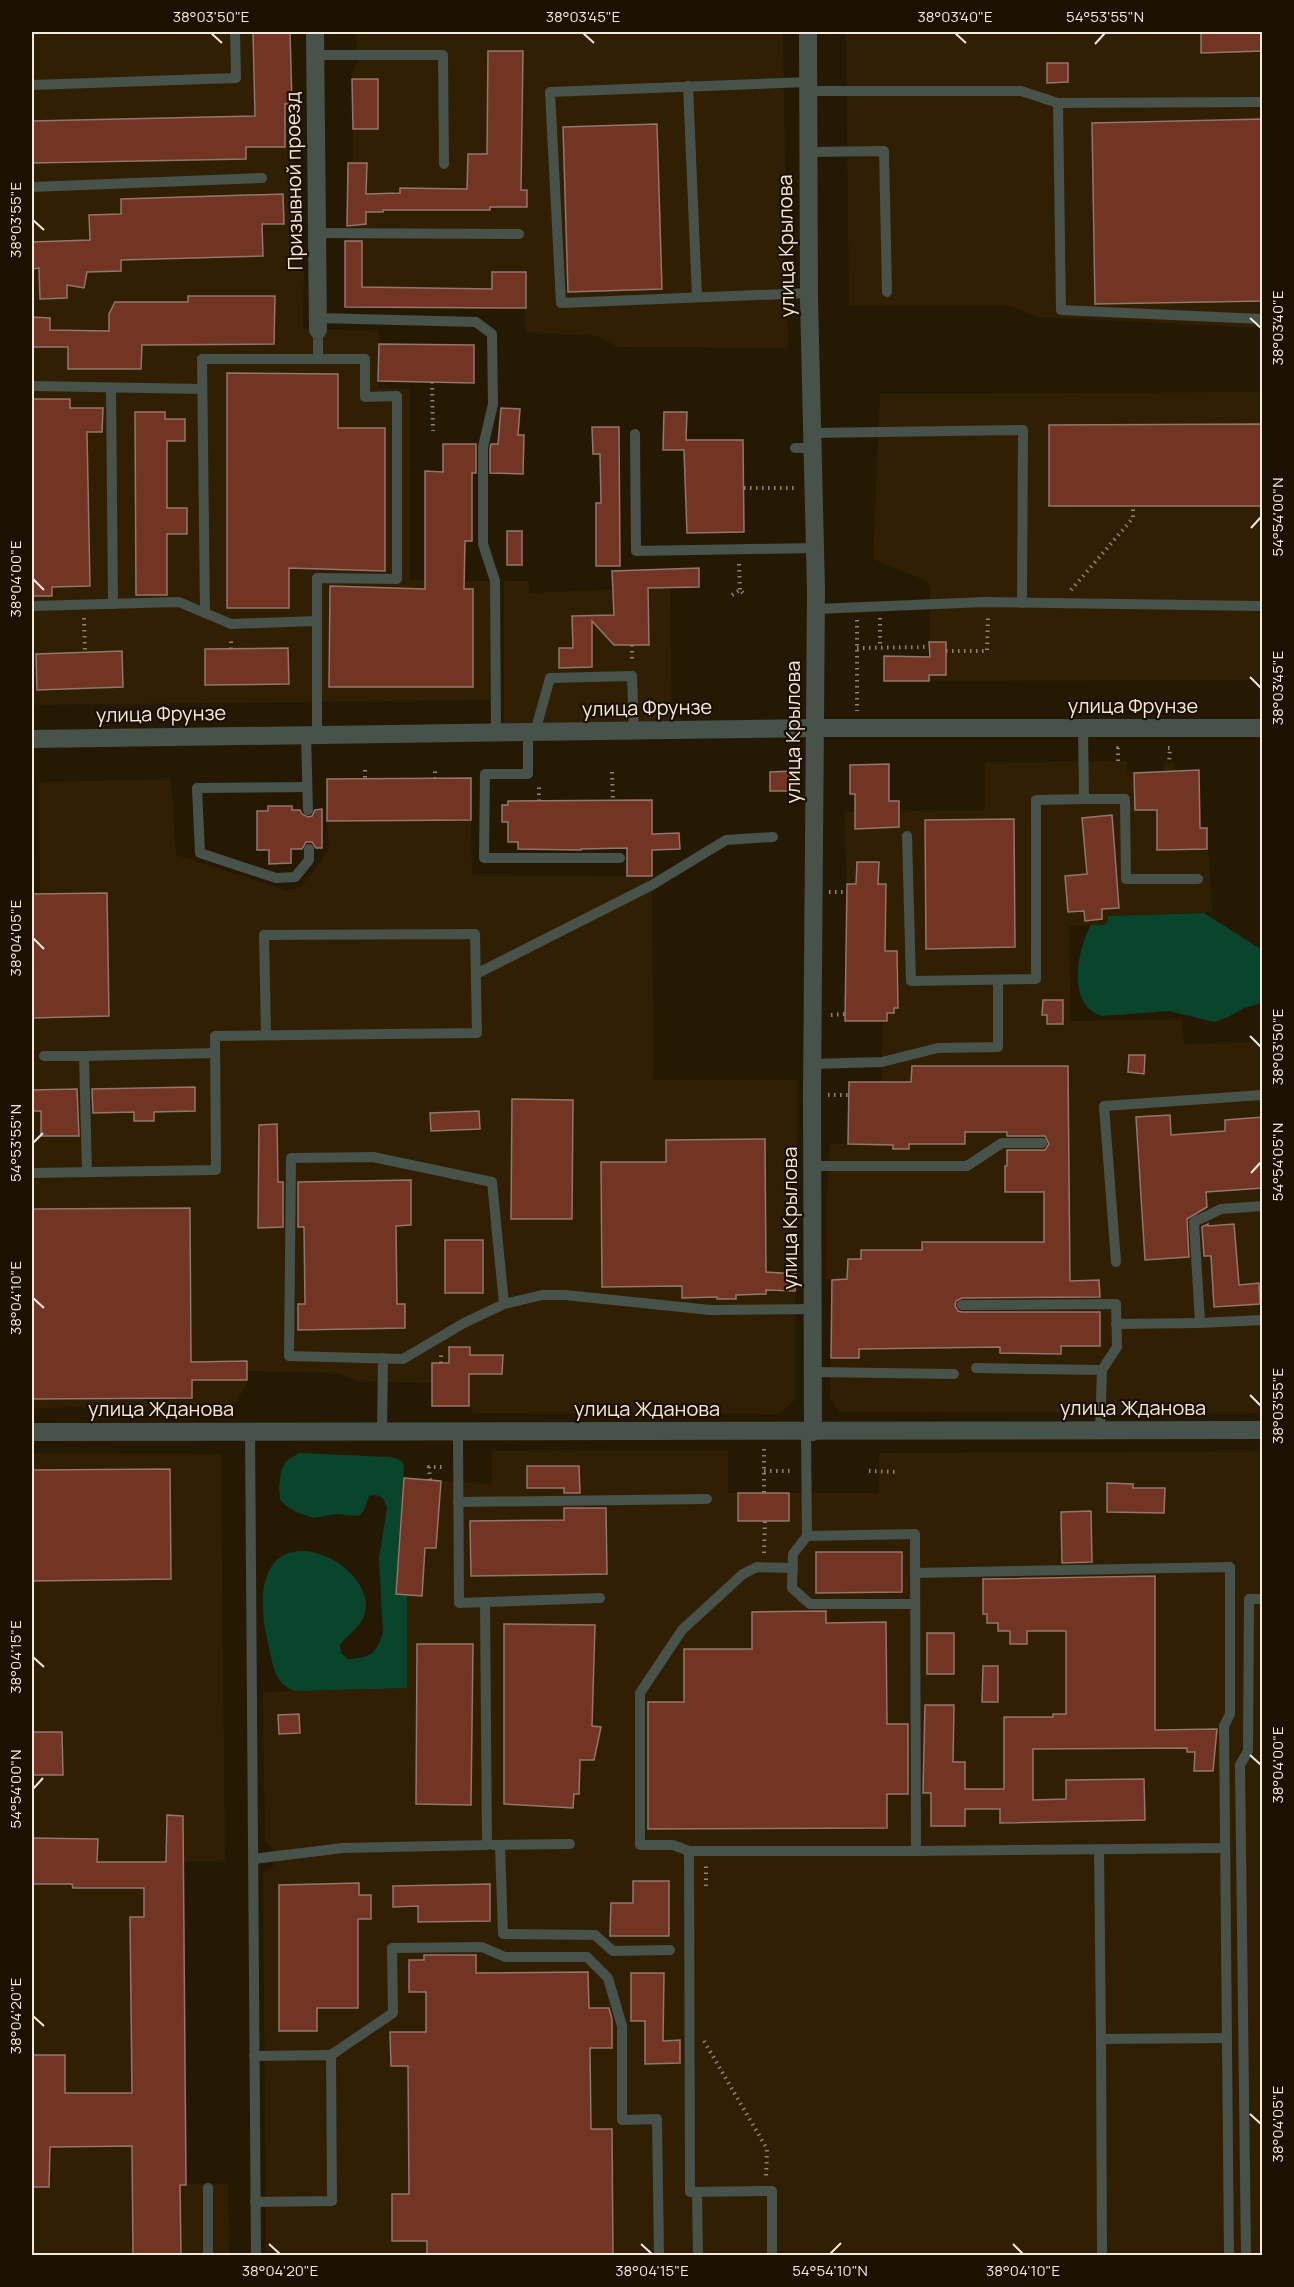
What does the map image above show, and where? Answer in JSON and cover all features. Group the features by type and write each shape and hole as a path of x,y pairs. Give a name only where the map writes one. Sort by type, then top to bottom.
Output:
{"street":[{"name":"Призывной проезд","path":"315,32 318,324"},
{"name":"улица Крылова","path":"808,32 807,443 814,488 816,609 812,1064 813,1372 809,1432"},
{"name":"улица Фрунзе","path":"32,739 816,728 1263,728"},
{"name":"улица Жданова","path":"32,1431 1263,1430"}],"lane":[{"path":"32,85 236,78 235,32"},
{"path":"315,55 443,55 444,164"},
{"path":"688,86 697,297"},
{"path":"809,293 561,303 550,92 688,86 808,86 1020,91 1058,103 1263,102"},
{"path":"1058,103 1061,310 1263,319"},
{"path":"808,152 884,151 887,292"},
{"path":"32,187 262,178"},
{"path":"317,233 519,234"},
{"path":"318,358 318,324 476,322 492,334 492,404 483,447 483,544 495,580 496,732"},
{"path":"205,613 202,359 365,359 365,396 397,396 397,579 317,578 307,787 308,810"},
{"path":"32,386 202,389"},
{"path":"111,388 113,604"},
{"path":"807,443 1023,430 1022,603"},
{"path":"635,434 636,551 815,548"},
{"path":"32,606 179,602 231,624 316,621"},
{"path":"816,609 988,602 1263,606"},
{"path":"620,858 484,858 485,774 528,774 531,732 550,678 632,676 634,731"},
{"path":"1083,728 1084,799"},
{"path":"307,787 197,788 200,853 276,878 295,877 309,860 309,849"},
{"path":"907,836 910,981 1036,979 1036,800 1125,799 1126,879 1198,879"},
{"path":"476,974 652,885 726,840 773,837"},
{"path":"32,1173 216,1170 215,1036 477,1033 475,934 264,935 266,1034"},
{"path":"812,1064 882,1062 938,1048 998,1047 998,980"},
{"path":"44,1056 215,1053"},
{"path":"84,1056 87,1172"},
{"path":"1116,1262 1104,1106 1263,1095"},
{"path":"812,1166 967,1166 1002,1143 1042,1143"},
{"path":"504,1304 492,1182 372,1157 291,1158 289,1356 402,1359 464,1323 504,1304 542,1295 565,1295 710,1310 812,1309"},
{"path":"1200,1323 1194,1222 1221,1209 1263,1206"},
{"path":"962,1305 1116,1304 1117,1347 1102,1370 1100,1431"},
{"path":"1116,1324 1263,1320"},
{"path":"382,1432 383,1358"},
{"path":"976,1368 1102,1370"},
{"path":"813,1372 954,1374"},
{"path":"250,1432 256,2256"},
{"path":"458,1432 459,1603 600,1598"},
{"path":"809,1432 806,1471 807,1536 793,1554 792,1588 810,1605 915,1604"},
{"path":"458,1502 707,1499"},
{"path":"807,1536 915,1534 916,1851"},
{"path":"793,1568 757,1567 743,1574 682,1630 640,1693 640,1845 673,1845 689,1851 1224,1848"},
{"path":"915,1573 1230,1567 1230,1714 1224,1725 1228,2256"},
{"path":"1246,2256 1240,1766 1248,1751 1249,1599 1263,1599"},
{"path":"485,1602 487,1845"},
{"path":"253,1859 343,1848 570,1844"},
{"path":"500,1845 502,1934 595,1935 613,1951 670,1950"},
{"path":"1099,1849 1102,2256"},
{"path":"689,1851 690,2192 772,2191 772,2256"},
{"path":"254,2056 331,2055 393,2013 392,1948 482,1947 505,1957 587,1957 608,1978 622,2026 622,2120 657,2119 659,2256"},
{"path":"1101,2039 1227,2038"},
{"path":"255,2202 332,2200 331,2055"},
{"path":"208,2188 208,2256"},
{"path":"697,2192 698,2256"}],"path":[{"path":"432,382 433,431"},
{"path":"744,488 814,488"},
{"path":"1059,603 1133,518 1133,506"},
{"path":"739,549 740,590 745,595"},
{"path":"732,595 740,590"},
{"path":"946,651 987,651 988,602"},
{"path":"84,605 85,652"},
{"path":"880,606 880,648"},
{"path":"857,607 857,728"},
{"path":"857,648 930,648"},
{"path":"1118,761 1118,748 1128,748"},
{"path":"1159,748 1170,748 1169,763"},
{"path":"365,770 365,779"},
{"path":"435,771 435,779"},
{"path":"612,772 613,800"},
{"path":"539,773 539,801"},
{"path":"764,1432 764,1492"},
{"path":"429,1480 429,1467 458,1467"},
{"path":"764,1471 806,1471"},
{"path":"869,1471 898,1472"},
{"path":"765,1521 765,1567"},
{"path":"706,1851 706,1887"},
{"path":"704,2029 704,2041 767,2149 766,2191"}],"shaded area":[{"path":"32,32 290,32 294,265 304,265 303,329 379,331 378,388 410,389 410,580 490,581 490,700 32,705"},
{"path":"351,32 783,32 788,348 617,347 598,336 525,332 525,308 345,307 348,163 353,163 352,79 357,63 356,34"},
{"path":"846,32 1262,32 1262,328 1036,317 1011,306 849,306"},
{"path":"1262,392 1262,680 884,681 884,656 929,656 930,588 925,580 873,559 880,394"},
{"path":"504,581 529,581 529,593 670,587 672,722 504,725"},
{"path":"1127,761 1127,772 1164,772 1164,763 1174,763 1175,771 1200,770 1200,827 1207,828 1212,912 1108,916 1108,922 1103,925 1069,926 1071,1021 1182,1019 1184,1044 1262,1042 1262,1413 840,1412 830,1400 832,1280 826,1279 830,1144 848,1144 849,1082 881,1082 883,1021 845,1021 847,884 844,812 985,810 985,763"},
{"path":"171,779 176,855 288,891 300,888 329,850 327,821 471,820 472,875 652,876 653,1080 797,1080 795,1400 779,1414 473,1413 469,1406 432,1406 432,1383 357,1381 337,1373 247,1371 247,1385 234,1405 32,1408 32,894 40,894 39,782"},
{"path":"728,1450 728,1493 879,1493 879,1453 1262,1451 1262,2255 266,2255 263,1873 274,1865 272,1848 265,1841 263,1692 407,1687 406,1595 396,1594 404,1478 492,1484 492,1451"},
{"path":"32,1453 221,1454 225,1861 184,1862 186,2184 228,2184 229,2255 32,2256"}],"green space":[{"path":"1204,913 1262,950 1261,1003 1214,1022 1169,1011 1102,1016 1091,1010 1083,1001 1079,989 1079,962 1091,925 1103,925 1108,922 1108,916"},
{"path":"299,1453 390,1457 404,1464 396,1594 407,1595 407,1688 295,1691 282,1683 275,1672 268,1643 263,1597 271,1568 287,1554 309,1552 331,1559 351,1574 363,1592 365,1613 363,1618 340,1645 341,1653 348,1659 372,1653 383,1632 379,1558 387,1508 383,1498 376,1495 369,1496 359,1516 335,1514 314,1518 296,1512 280,1499 279,1488 281,1471 286,1461"}],"building":[{"path":"253,32 290,32 292,104 285,104 285,147 246,147 246,159 32,163 32,121 255,116"},
{"path":"1201,32 1263,32 1263,51 1201,53"},
{"path":"488,51 523,51 521,190 527,190 527,207 490,207 490,210 383,210 383,212 366,212 366,224 347,226 348,163 367,163 366,194 400,193 400,188 467,189 468,154 487,154"},
{"path":"1047,63 1068,63 1068,82 1047,83"},
{"path":"352,79 378,79 378,129 353,129"},
{"path":"1263,119 1263,301 1095,304 1092,123"},
{"path":"657,124 662,289 568,292 563,127"},
{"path":"283,194 284,224 262,224 263,256 121,260 121,271 87,272 84,288 67,285 67,298 40,299 39,268 32,269 32,242 90,240 89,215 121,214 121,199"},
{"path":"345,241 362,241 362,287 492,289 492,272 526,272 526,308 345,307"},
{"path":"188,296 275,296 274,344 142,345 141,369 68,369 68,347 32,347 32,317 50,318 50,330 109,331 109,314 115,302 188,302"},
{"path":"379,344 474,345 474,383 378,381"},
{"path":"227,373 338,374 338,428 385,428 385,571 289,568 289,608 227,608"},
{"path":"32,399 70,399 70,408 103,408 102,432 87,432 90,586 52,587 52,596 32,596"},
{"path":"501,408 520,409 518,435 524,435 523,474 490,473 490,448 491,444 498,444"},
{"path":"135,412 165,412 165,419 185,419 185,441 167,441 167,508 187,508 187,534 167,534 167,595 136,595"},
{"path":"664,412 687,412 686,440 743,440 744,532 687,533 684,450 663,450"},
{"path":"1263,424 1263,506 1049,506 1049,425"},
{"path":"592,427 619,427 620,566 596,566 596,503 601,503 600,454 593,454"},
{"path":"443,444 476,444 476,473 472,473 472,541 465,541 464,589 473,589 473,687 329,687 330,586 425,589 425,471 443,472"},
{"path":"507,531 522,531 522,565 507,565"},
{"path":"699,568 699,587 648,588 649,645 614,645 592,621 592,667 559,668 559,648 573,648 572,616 614,615 612,571"},
{"path":"929,642 946,642 946,675 929,675 929,681 884,681 884,656 930,657"},
{"path":"288,648 289,684 205,685 205,649"},
{"path":"122,651 123,687 37,690 36,654"},
{"path":"889,764 889,801 899,801 899,827 855,829 855,794 850,794 850,765"},
{"path":"1199,770 1200,828 1207,828 1207,849 1157,850 1157,810 1135,810 1134,773"},
{"path":"793,771 793,791 770,791 770,772"},
{"path":"471,778 471,820 327,821 327,779"},
{"path":"652,800 652,834 679,833 680,849 652,850 652,876 627,876 627,848 518,849 518,842 508,842 508,822 502,822 502,805 508,805 508,801"},
{"path":"268,806 292,806 292,810 300,810 308,817 312,816 315,810 322,809 322,848 316,848 312,842 306,842 302,849 291,849 291,863 269,864 269,850 257,850 257,811 268,811"},
{"path":"1112,815 1119,908 1102,909 1102,919 1085,921 1084,911 1068,912 1065,876 1087,874 1082,818"},
{"path":"1014,819 1015,947 926,949 925,820"},
{"path":"857,862 879,862 878,884 886,884 885,951 897,951 898,1008 894,1008 894,1013 887,1013 887,1021 845,1021 847,884 856,884"},
{"path":"107,893 109,1016 32,1018 32,894"},
{"path":"1043,1000 1063,1000 1063,1024 1047,1024 1047,1015 1042,1015"},
{"path":"1129,1055 1145,1055 1144,1074 1128,1072"},
{"path":"912,1066 1068,1066 1070,1281 1099,1280 1100,1297 962,1298 956,1301 955,1306 958,1311 962,1312 1100,1312 1100,1346 1061,1346 1061,1354 1000,1353 1000,1347 859,1349 859,1358 831,1358 832,1280 847,1279 848,1259 861,1259 861,1250 922,1250 922,1242 1044,1242 1044,1192 1005,1192 1005,1166 1007,1166 1007,1150 1045,1150 1049,1144 1045,1136 1007,1136 1007,1132 965,1132 965,1144 909,1144 909,1149 893,1149 893,1145 848,1144 849,1082 911,1082"},
{"path":"195,1087 195,1111 154,1112 154,1121 134,1121 134,1112 93,1113 92,1089"},
{"path":"77,1089 79,1136 41,1136 41,1111 32,1111 32,1090"},
{"path":"512,1099 573,1100 572,1219 511,1219"},
{"path":"479,1111 480,1129 431,1131 430,1113"},
{"path":"1170,1115 1171,1135 1225,1131 1225,1120 1263,1117 1263,1188 1206,1192 1207,1207 1187,1219 1189,1257 1145,1260 1136,1117"},
{"path":"277,1124 278,1182 283,1182 283,1227 258,1228 259,1125"},
{"path":"765,1139 766,1272 796,1274 795,1291 766,1290 766,1294 736,1295 736,1299 717,1299 717,1297 682,1298 682,1286 602,1287 601,1162 666,1162 666,1140"},
{"path":"411,1180 411,1225 396,1226 397,1304 405,1304 405,1328 298,1330 298,1304 305,1304 304,1227 298,1227 298,1182"},
{"path":"190,1208 191,1362 247,1361 247,1380 192,1380 192,1398 32,1399 32,1209"},
{"path":"1208,1224 1208,1226 1234,1224 1239,1285 1259,1283 1260,1304 1214,1307 1211,1256 1204,1256 1202,1227"},
{"path":"445,1240 483,1240 483,1293 445,1293"},
{"path":"449,1347 470,1347 470,1355 503,1355 502,1374 469,1374 469,1406 432,1406 432,1363 449,1363"},
{"path":"527,1466 579,1466 580,1493 564,1493 564,1488 527,1488"},
{"path":"170,1469 171,1579 32,1581 32,1470"},
{"path":"404,1478 441,1481 436,1548 425,1548 422,1596 396,1594"},
{"path":"1107,1483 1133,1484 1133,1488 1165,1488 1164,1513 1107,1512"},
{"path":"738,1493 789,1493 789,1521 738,1521"},
{"path":"564,1508 606,1508 607,1574 471,1576 470,1521 564,1520"},
{"path":"1091,1511 1092,1562 1062,1563 1061,1512"},
{"path":"816,1552 902,1552 902,1592 816,1593"},
{"path":"1155,1576 1155,1730 1217,1729 1213,1771 1194,1771 1195,1752 1187,1752 1187,1748 1033,1749 1033,1800 1066,1799 1066,1780 1144,1779 1145,1820 1000,1823 1000,1809 965,1809 965,1826 931,1826 931,1793 923,1793 925,1705 954,1705 953,1762 965,1762 965,1789 1004,1789 1004,1717 1053,1717 1053,1714 1066,1714 1066,1631 1027,1631 1027,1644 1010,1644 1010,1631 998,1631 998,1623 987,1623 987,1614 983,1614 983,1579"},
{"path":"826,1611 826,1623 886,1622 887,1724 908,1724 908,1794 887,1794 887,1828 648,1829 648,1702 684,1702 684,1649 752,1649 752,1612"},
{"path":"504,1624 595,1625 592,1726 601,1727 594,1760 580,1760 579,1794 574,1794 573,1808 504,1804"},
{"path":"927,1633 954,1633 954,1674 927,1674"},
{"path":"417,1644 473,1644 471,1805 416,1804"},
{"path":"983,1666 998,1666 998,1702 982,1702"},
{"path":"299,1714 300,1733 279,1734 278,1715"},
{"path":"32,1732 62,1732 63,1775 32,1775"},
{"path":"167,1815 183,1816 186,2185 180,2185 181,2256 133,2256 132,2146 50,2147 49,2187 32,2187 32,2055 65,2055 65,2093 132,2093 130,1917 144,1917 144,1888 73,1888 72,1884 32,1884 32,1838 98,1839 97,1862 166,1862"},
{"path":"633,1881 669,1881 669,1936 610,1936 611,1903 633,1903"},
{"path":"359,1883 359,1895 371,1895 371,1919 358,1919 358,2008 317,2008 317,2031 279,2031 279,1885"},
{"path":"490,1884 490,1921 418,1922 418,1906 393,1907 393,1886"},
{"path":"424,1955 476,1955 476,1973 588,1972 589,2008 609,2008 612,2019 612,2048 590,2048 591,2129 612,2129 613,2256 427,2256 427,2241 392,2241 392,2194 409,2194 408,2066 391,2066 390,2032 426,2032 426,1992 409,1992 409,1960 424,1960"},
{"path":"631,1973 664,1973 663,2041 680,2040 680,2063 645,2064 645,2021 631,2021"}]}
